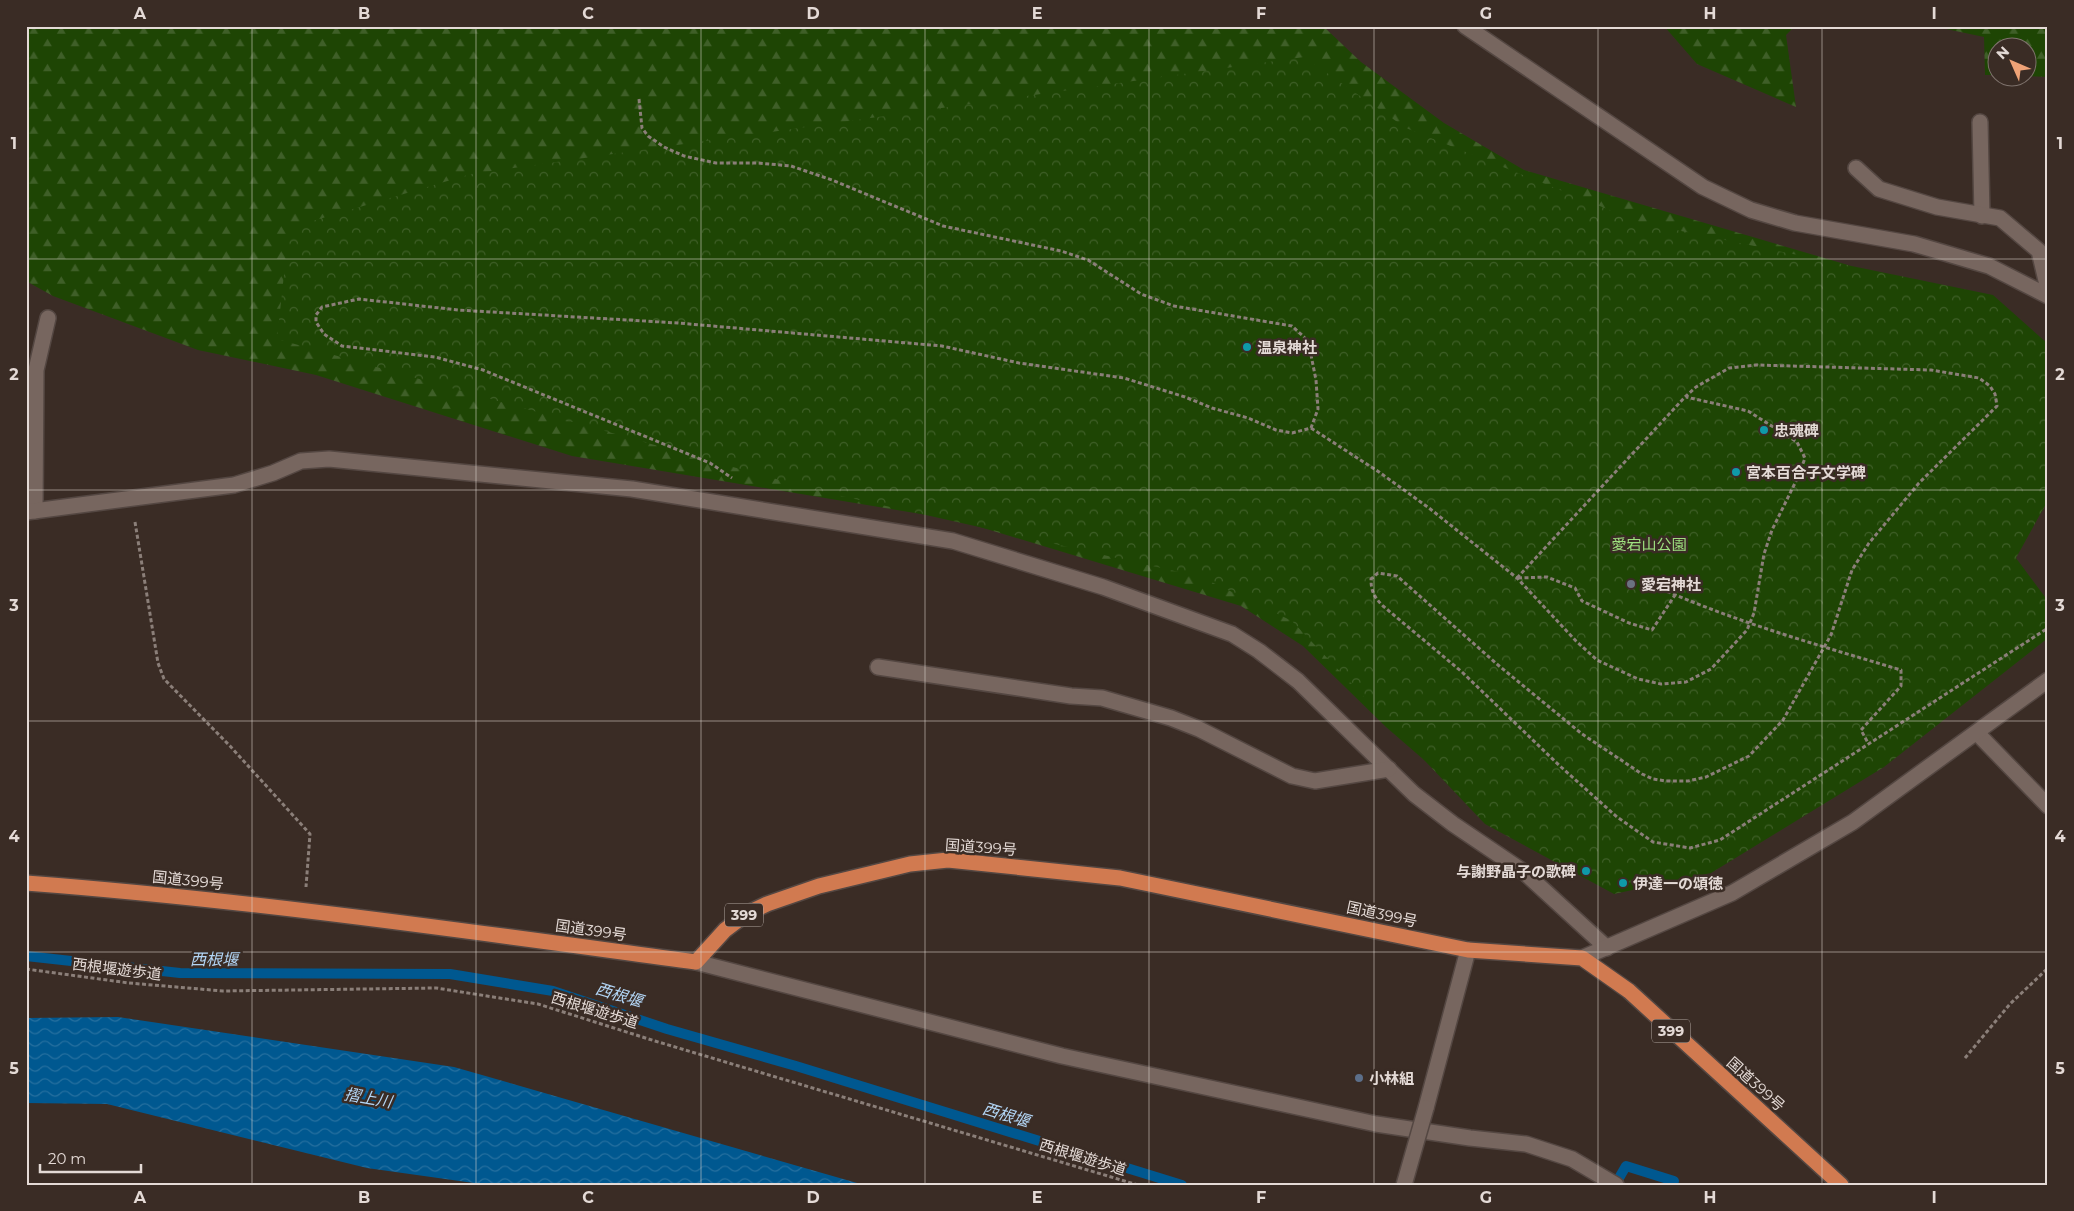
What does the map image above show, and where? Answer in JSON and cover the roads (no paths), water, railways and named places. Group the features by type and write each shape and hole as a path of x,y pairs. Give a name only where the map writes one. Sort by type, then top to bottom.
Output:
{"highway":[{"name":"国道399号","path":"26,883 136,891 305,910 696,962 725,930 746,914 767,904 819,886 910,864 948,860 1120,878 1468,950 1582,958 1629,991 1841,1185"}],"street":[{"path":"1465,26 1652,155 1703,187 1751,210 1795,223 1914,244 1989,266 2048,296"},
{"path":"1980,122 1982,216"},
{"path":"1856,168 1879,189 1937,207 2000,218 2039,251 2048,289"},
{"path":"48,318 36,370 31,512 234,485 273,473 301,461 329,459 632,489 953,541 1103,587 1232,634 1259,651 1298,681 1414,794 1453,824 1524,872 1607,948"},
{"path":"878,667 1070,696 1102,698 1171,718 1199,729 1292,776 1315,781 1389,769"},
{"path":"1582,958 1732,893 1853,822 2048,680"},
{"path":"1977,733 2048,806"},
{"path":"1404,1185 1468,950"},
{"path":"696,962 1071,1058 1376,1124 1526,1144 1572,1159 1616,1185"}],"water":[{"name":"摺上川","path":"118,1017 454,1067 864,1185 488,1185 367,1168 107,1104 26,1103 26,1018"}],"waterway":[{"name":"西根堰","path":"26,956 180,973 450,974 553,991 667,1029 796,1066 1182,1185"},
{"name":"西根堰","path":"1615,1185 1626,1166 1674,1181"}],"place":[{"name":"温泉神社","path":"1247,347"},
{"name":"忠魂碑","path":"1764,430"},
{"name":"宮本百合子文学碑","path":"1736,472"},
{"name":"愛宕神社","path":"1631,584"},
{"name":"与謝野晶子の歌碑","path":"1586,871"},
{"name":"伊達一の頌徳","path":"1623,883"},
{"name":"小林組","path":"1359,1078"}],"park label":[{"name":"愛宕山公園","path":"1649,544"}]}
